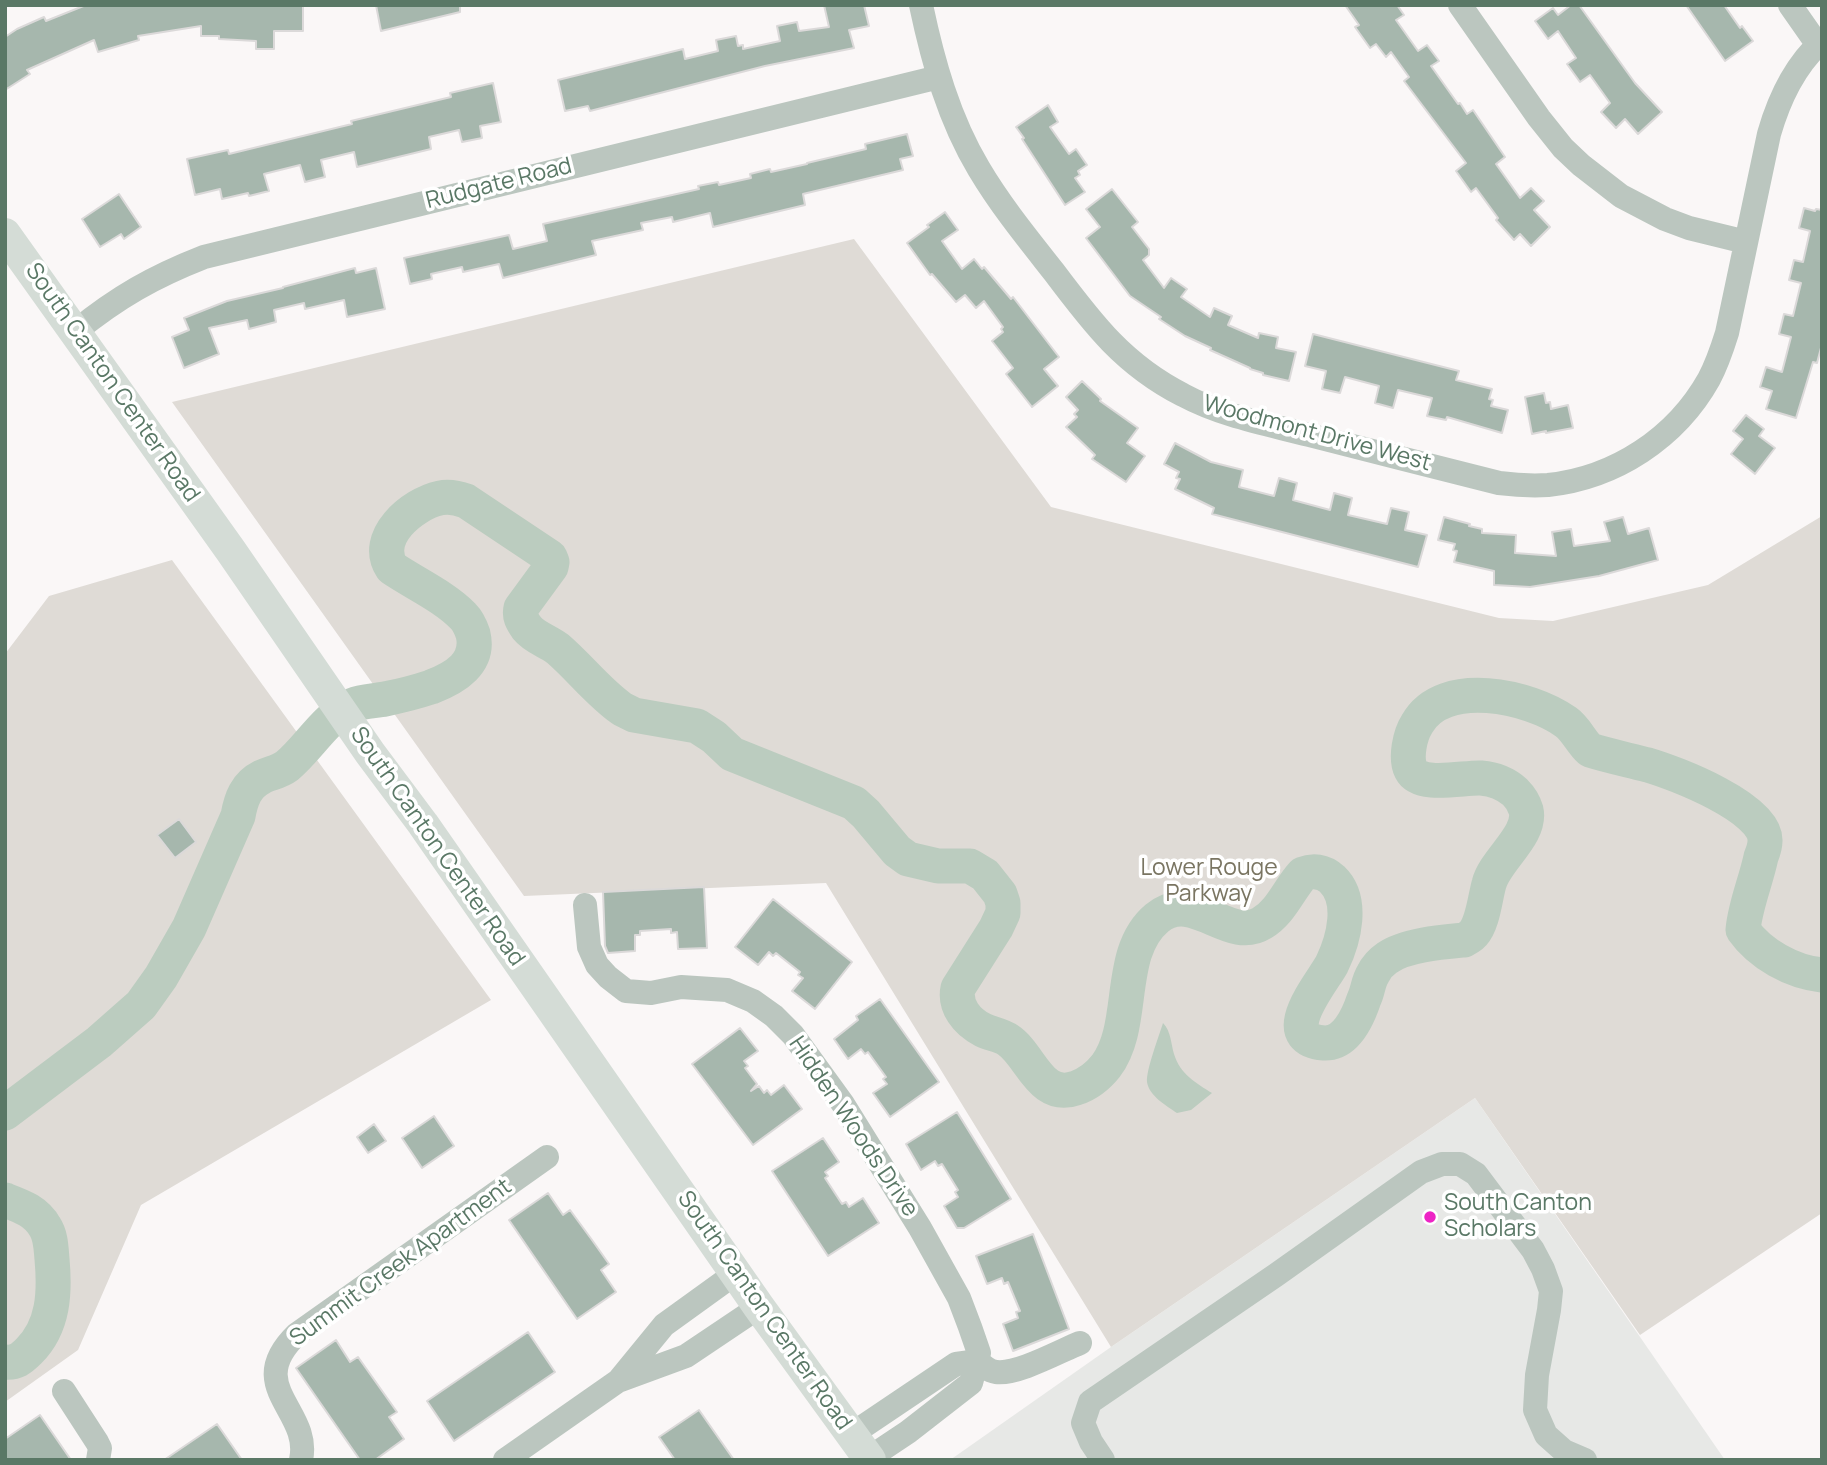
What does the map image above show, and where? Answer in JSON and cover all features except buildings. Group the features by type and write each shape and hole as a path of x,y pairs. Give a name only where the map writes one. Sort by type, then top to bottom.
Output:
{"main road":[{"name":"South Canton Center Road","path":"5,234 76,331 370,753 423,824 759,1307 864,1451"}],"street":[{"name":"Woodmont Drive West","path":"921,5 939,77 964,142 999,201 1093,324 1141,370 1184,396 1230,414 1499,483 1527,485 1548,485 1575,480 1614,467 1638,454 1671,428 1698,397 1718,360 1727,333 1769,134 1777,109 1793,77 1820,43"},
{"path":"1460,5 1539,118 1563,148 1591,173 1621,196 1665,219 1689,228 1746,242"},
{"path":"1790,5 1820,43"},
{"name":"Rudgate Road","path":"76,331 135,288 167,271 204,257 939,77"},
{"name":"Hidden Woods Drive","path":"585,905 589,947 597,965 626,991 651,993 681,987 727,990 763,1008 793,1035 843,1104 920,1228 959,1298 979,1353 978,1361"},
{"name":"Summit Creek Apartment","path":"301,1460 302,1438 278,1389 275,1373 286,1344 296,1334 547,1157"},
{"path":"1103,1460 1083,1423 1090,1402 1421,1172 1442,1164 1460,1164 1476,1174 1533,1250 1543,1269 1551,1291 1537,1375 1535,1410 1546,1434 1564,1451 1585,1460"},
{"path":"618,1381 664,1325 736,1273"},
{"path":"505,1460 618,1381 686,1356 759,1307"},
{"path":"864,1451 956,1364 978,1361 988,1370 999,1373 1019,1369 1080,1343"},
{"path":"64,1391 100,1448 98,1460"}],"shaded area":[{"path":"1163,1023 1180,1067 1200,1086 1212,1093 1191,1110 1177,1113 1159,1100 1148,1087 1149,1070"},
{"name":"South Canton Scholars","path":"1475,1098 1725,1460 950,1460 1111,1347"}],"green space":[{"name":"Lower Rouge Parkway","path":"854,239 1051,507 1499,618 1553,621 1708,585 1822,516 1822,1213 1640,1335 1475,1098 1111,1347 826,883 524,896 172,402"},
{"path":"172,560 491,1000 141,1205 78,1350 5,1402 5,654 49,596"}],"waterway":[{"path":"5,1113 99,1042 141,1005 161,977 189,928 238,816 243,798 252,784 287,766 343,710 360,703 431,687 457,674 469,661 474,644 465,618 438,596 392,568 387,557 387,545 398,524 418,507 443,497 466,501 550,557 551,567 521,608 522,621 530,631 558,649 622,709 634,715 697,726 732,754 854,803 897,851 908,859 938,866 970,866 985,875 1000,894 1003,913 958,988 958,1001 963,1013 972,1023 1008,1040 1053,1088 1076,1088 1092,1079 1106,1066 1121,1030 1136,950 1144,933 1157,918 1170,910 1184,909 1237,927 1249,928 1269,918 1303,874 1318,872 1332,879 1343,898 1343,932 1332,964 1312,996 1301,1021 1302,1032 1309,1039 1324,1043 1339,1039 1350,1028 1371,977 1385,960 1413,947 1464,940 1472,935 1481,917 1493,875 1524,829 1525,807 1515,792 1499,782 1481,778 1423,779 1411,770 1408,759 1414,729 1429,709 1446,700 1466,696 1510,699 1531,705 1570,725 1590,750 1678,776 1717,794 1751,816 1762,829 1765,843 1743,930 1758,947 1788,966 1822,975"},
{"path":"5,1200 33,1213 41,1221 50,1242 53,1271 53,1296 44,1331 21,1358 5,1362"}],"place":[{"name":"South Canton Scholars","path":"1430,1217"}]}
